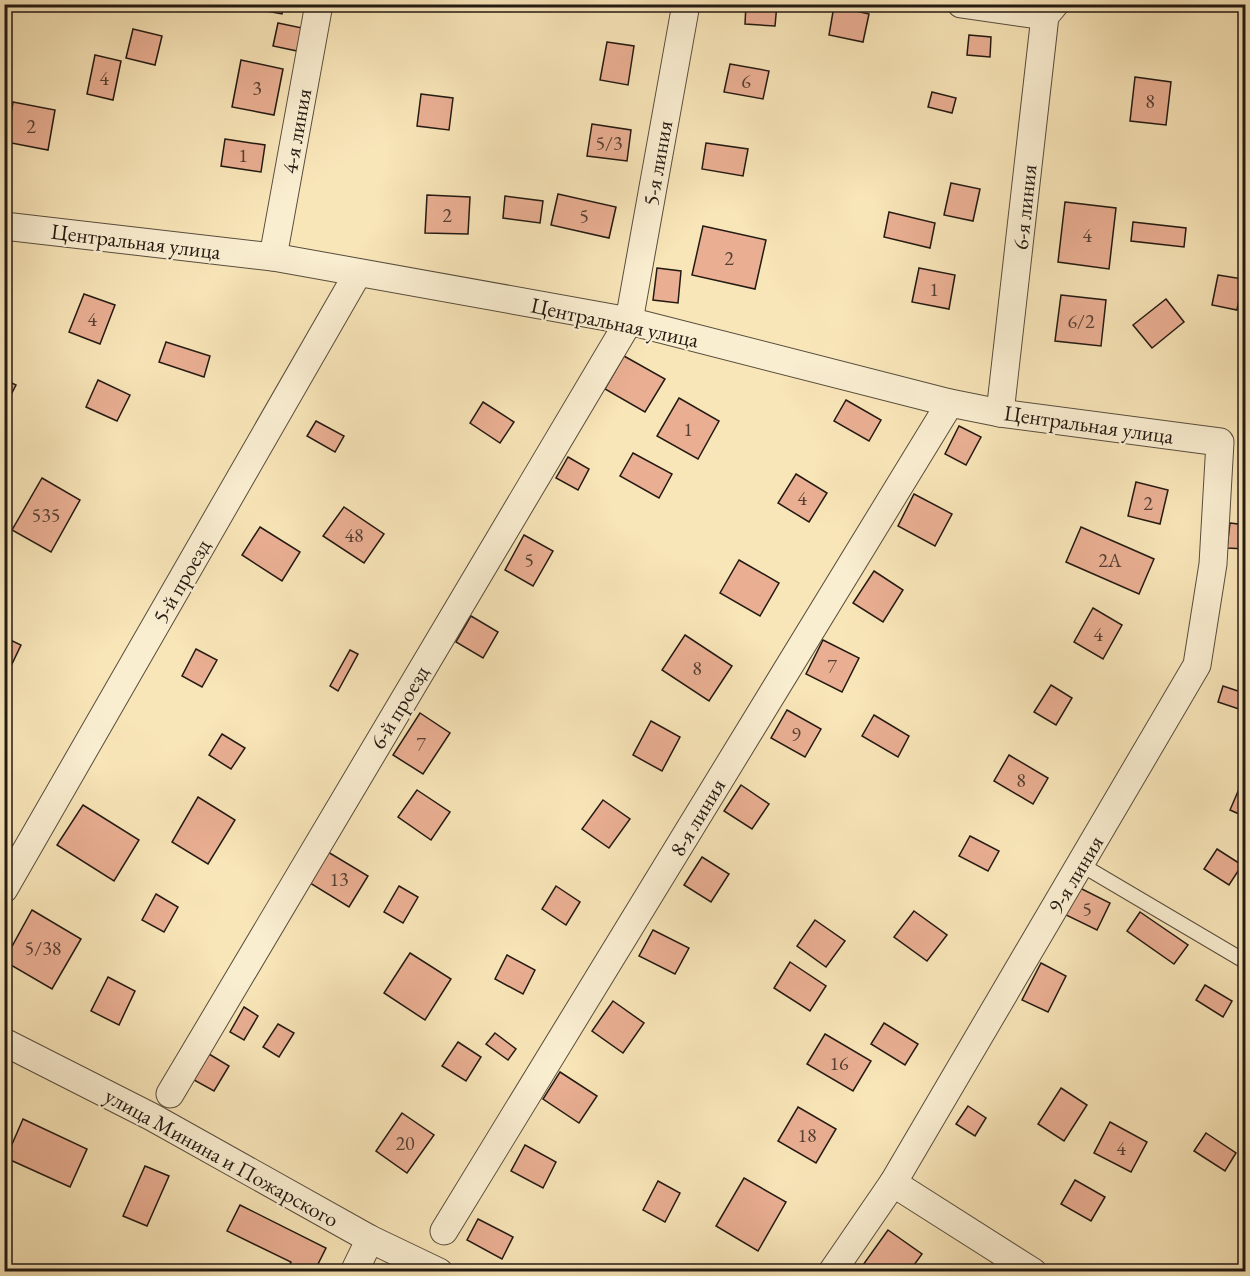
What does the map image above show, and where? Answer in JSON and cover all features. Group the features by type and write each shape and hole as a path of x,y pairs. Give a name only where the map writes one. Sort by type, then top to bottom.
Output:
{"street":[{"name":"4-я линия","path":"273,257 319,4"},
{"name":"5-я линия","path":"628,321 686,4"},
{"path":"961,4 1050,10"},
{"name":"6-я линия","path":"1000,413 1050,10"},
{"name":"Центральная улица","path":"4,226 273,257 628,321 950,403 1000,413 1220,442"},
{"name":"5-й проезд","path":"4,889 358,273"},
{"name":"6-й проезд","path":"170,1094 628,321"},
{"name":"8-я линия","path":"444,1231 950,403"},
{"name":"9-я линия","path":"832,1272 893,1182 1197,665 1213,564 1220,442"},
{"name":"улица Минина и Пожарского","path":"4,1042 152,1117 370,1239 439,1272"},
{"path":"893,1182 1033,1272"},
{"path":"354,1272 370,1239"}],"lane":[{"path":"1080,864 1245,962"}],"building":[{"path":"229,4 284,4 282,14"},
{"path":"746,4 777,4 775,26 745,24"},
{"path":"834,6 869,14 863,42 829,35"},
{"path":"278,23 307,29 302,52 273,46"},
{"path":"133,29 162,36 155,65 126,58"},
{"path":"969,35 991,37 990,57 967,55"},
{"path":"607,42 634,46 628,85 600,80"},
{"path":"95,55 121,61 113,100 87,94"},
{"path":"241,60 283,69 274,115 232,107"},
{"path":"730,64 769,71 763,99 724,92"},
{"path":"1135,77 1171,82 1166,125 1130,121"},
{"path":"932,92 956,98 952,113 928,107"},
{"path":"421,94 453,98 449,130 417,126"},
{"path":"13,102 55,110 48,150 6,142"},
{"path":"592,124 631,130 627,161 587,156"},
{"path":"225,139 265,145 261,172 221,166"},
{"path":"706,143 748,149 743,176 702,169"},
{"path":"951,183 980,189 973,221 944,215"},
{"path":"558,194 616,207 609,238 551,225"},
{"path":"427,195 470,197 468,234 425,233"},
{"path":"505,196 543,201 540,223 503,218"},
{"path":"1065,202 1116,208 1109,269 1058,262"},
{"path":"889,212 935,223 930,248 884,237"},
{"path":"1133,222 1186,228 1184,247 1131,241"},
{"path":"703,226 766,240 755,289 692,275"},
{"path":"657,268 681,271 678,303 653,300"},
{"path":"919,268 955,275 949,309 912,302"},
{"path":"1218,275 1243,279 1237,310 1212,305"},
{"path":"84,294 115,305 100,344 69,332"},
{"path":"1061,295 1106,300 1101,346 1055,341"},
{"path":"1166,299 1184,322 1152,348 1133,325"},
{"path":"166,342 210,356 204,377 159,362"},
{"path":"624,356 665,379 645,412 605,389"},
{"path":"4,379 16,385 4,408"},
{"path":"98,380 130,395 117,421 86,407"},
{"path":"679,398 719,421 698,459 657,436"},
{"path":"846,400 881,420 869,441 834,421"},
{"path":"483,402 514,422 500,443 470,423"},
{"path":"316,421 344,436 335,452 307,436"},
{"path":"959,426 981,437 966,465 945,454"},
{"path":"633,453 672,474 659,498 620,476"},
{"path":"568,457 589,469 578,490 556,478"},
{"path":"796,474 827,493 809,522 778,503"},
{"path":"42,478 80,500 51,552 12,530"},
{"path":"1136,482 1168,490 1160,524 1128,516"},
{"path":"914,494 952,514 935,546 898,526"},
{"path":"344,507 384,534 364,563 323,536"},
{"path":"1230,523 1246,525 1246,549 1227,548"},
{"path":"260,527 300,552 282,581 242,555"},
{"path":"1081,527 1154,559 1139,594 1066,562"},
{"path":"524,535 553,551 533,586 505,570"},
{"path":"739,560 779,583 760,616 720,593"},
{"path":"874,571 903,590 883,622 853,603"},
{"path":"1093,608 1122,625 1103,659 1074,642"},
{"path":"471,616 498,632 483,658 456,642"},
{"path":"685,635 732,666 709,701 662,670"},
{"path":"4,637 21,645 11,666 4,663"},
{"path":"823,640 859,658 842,692 806,674"},
{"path":"196,649 217,660 202,687 182,676"},
{"path":"350,650 358,654 338,691 330,686"},
{"path":"1051,685 1072,698 1056,725 1034,712"},
{"path":"1223,686 1244,693 1239,709 1218,702"},
{"path":"787,710 821,729 805,757 771,738"},
{"path":"420,713 450,733 423,774 393,755"},
{"path":"874,715 909,736 898,757 862,736"},
{"path":"651,721 680,737 662,771 633,755"},
{"path":"222,734 245,748 231,769 209,755"},
{"path":"1009,755 1048,778 1033,804 994,781"},
{"path":"1246,775 1246,817 1230,810"},
{"path":"741,785 769,804 752,829 724,811"},
{"path":"417,790 450,812 431,840 398,817"},
{"path":"198,797 235,820 208,864 172,842"},
{"path":"603,800 630,819 609,848 582,829"},
{"path":"83,805 139,840 114,881 57,845"},
{"path":"970,836 999,851 988,871 959,856"},
{"path":"1217,849 1242,865 1229,885 1204,869"},
{"path":"328,852 368,876 349,907 310,883"},
{"path":"702,857 729,874 711,902 684,885"},
{"path":"399,886 418,897 403,923 384,912"},
{"path":"556,886 580,902 566,925 542,909"},
{"path":"1078,887 1110,903 1097,930 1064,914"},
{"path":"156,894 178,907 164,932 142,920"},
{"path":"32,910 81,939 52,989 4,961"},
{"path":"914,911 947,935 927,961 894,937"},
{"path":"1140,912 1188,945 1174,964 1127,931"},
{"path":"815,920 845,941 826,967 797,946"},
{"path":"653,930 689,948 675,974 639,956"},
{"path":"410,953 451,979 425,1020 384,993"},
{"path":"507,955 535,970 523,994 495,979"},
{"path":"790,962 826,986 810,1011 774,988"},
{"path":"1041,963 1066,976 1048,1012 1022,1000"},
{"path":"108,977 135,991 119,1025 91,1011"},
{"path":"1205,985 1232,1001 1223,1017 1196,1000"},
{"path":"613,1001 644,1023 623,1053 592,1031"},
{"path":"244,1007 258,1016 244,1040 230,1032"},
{"path":"884,1023 918,1044 905,1065 871,1044"},
{"path":"278,1024 294,1033 279,1057 263,1047"},
{"path":"495,1033 516,1049 508,1060 486,1044"},
{"path":"825,1034 871,1061 853,1091 807,1064"},
{"path":"458,1042 481,1057 466,1081 442,1066"},
{"path":"209,1054 229,1066 214,1091 194,1080"},
{"path":"560,1072 597,1096 579,1123 543,1099"},
{"path":"1061,1088 1087,1105 1064,1141 1038,1124"},
{"path":"968,1106 986,1118 975,1136 956,1124"},
{"path":"798,1107 836,1129 816,1163 778,1141"},
{"path":"402,1113 434,1135 407,1173 376,1151"},
{"path":"23,1119 87,1149 70,1187 6,1158"},
{"path":"1110,1122 1147,1142 1131,1172 1094,1153"},
{"path":"1206,1133 1236,1153 1225,1171 1194,1151"},
{"path":"525,1145 556,1162 543,1188 511,1171"},
{"path":"145,1166 169,1176 147,1226 123,1216"},
{"path":"744,1178 786,1202 758,1251 716,1226"},
{"path":"1075,1180 1105,1197 1091,1221 1061,1204"},
{"path":"658,1181 680,1193 665,1222 643,1210"},
{"path":"240,1205 326,1248 314,1272 286,1272 291,1262 227,1231"},
{"path":"478,1219 513,1237 502,1259 467,1240"},
{"path":"888,1230 922,1254 909,1272 858,1272"}]}
